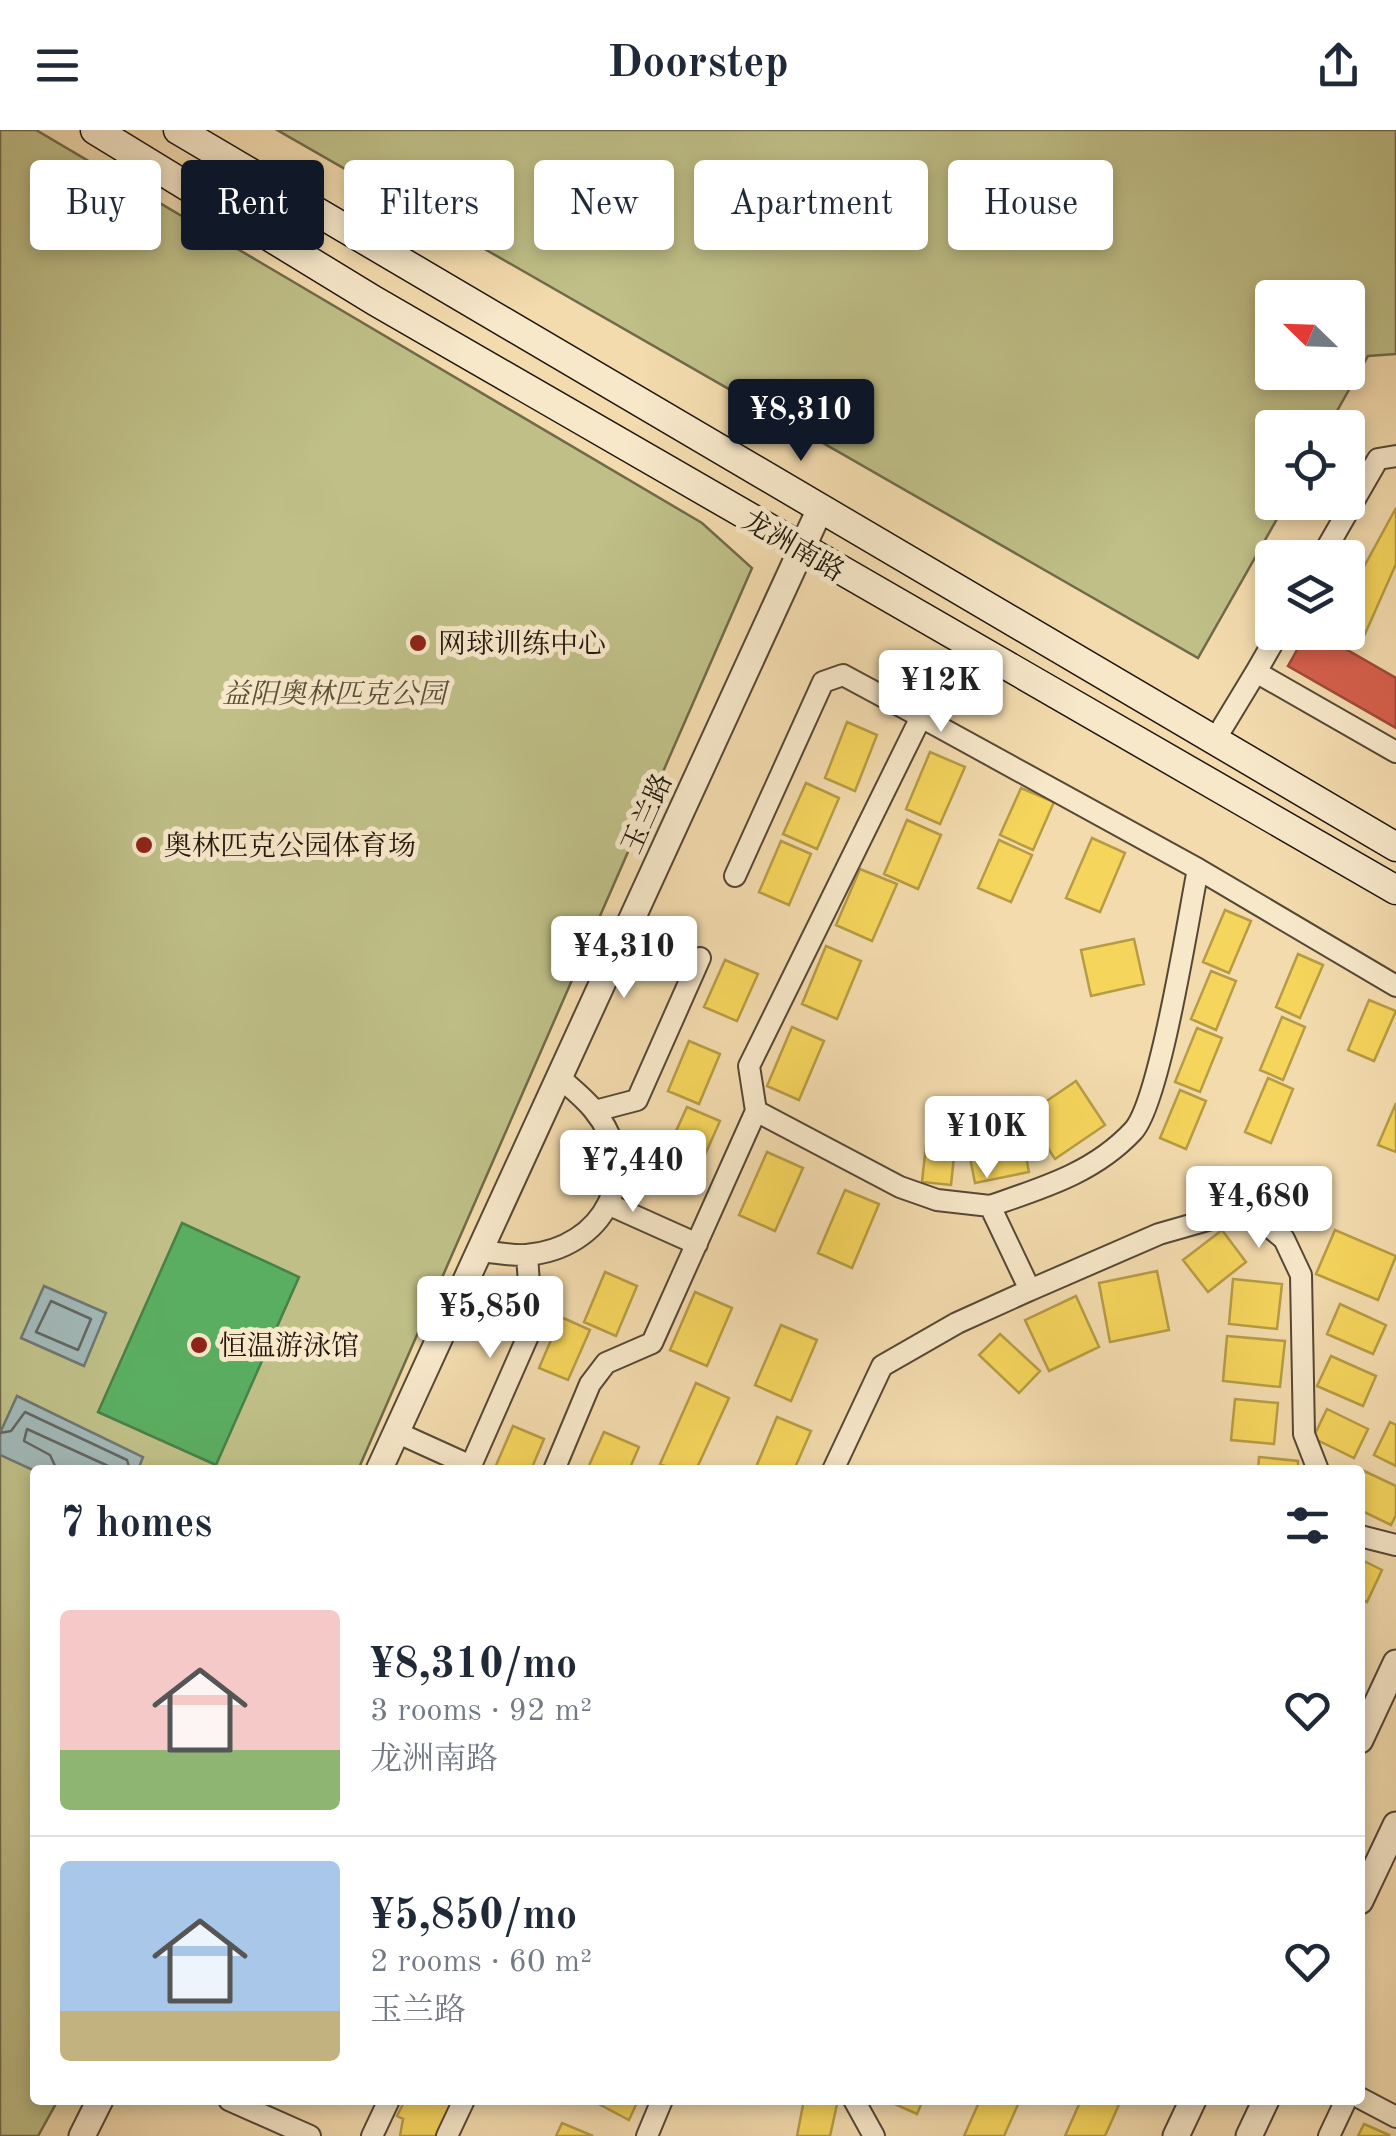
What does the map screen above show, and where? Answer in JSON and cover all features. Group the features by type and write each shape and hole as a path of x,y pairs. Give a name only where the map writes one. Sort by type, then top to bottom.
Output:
{"main road":[{"name":"龙洲南路","path":"95,130 375,301 1396,890"},
{"name":"龙洲南路","path":"178,130 1396,848"}],"street":[{"path":"1331,540 1378,459 1396,456"},
{"name":"玉兰路","path":"381,1465 820,509"},
{"path":"1214,743 1268,650"},
{"path":"1256,672 1396,752"},
{"path":"735,876 823,682 844,676 1198,870 1396,986"},
{"path":"556,1465 590,1384 606,1362 652,1344 756,1111 749,1066 921,717"},
{"path":"756,1111 900,1186 936,1200 990,1206 1061,1182 1101,1160 1136,1128 1153,1088 1198,870"},
{"path":"595,1111 636,1100 700,958"},
{"path":"479,1251 527,1256 592,1228 610,1205 618,1174 595,1111 558,1077"},
{"path":"610,1205 697,1244"},
{"path":"990,1206 1030,1290"},
{"path":"836,1465 882,1366 957,1323 1030,1290 1160,1234 1222,1216 1260,1220 1284,1239 1302,1275 1304,1434 1316,1465"},
{"path":"471,1465 532,1328 527,1256"},
{"path":"396,1432 464,1465"},
{"path":"1365,1537 1396,1544"},
{"path":"1365,1732 1390,1692 1396,1663"},
{"path":"1365,1891 1396,1825"},
{"path":"1365,2101 1396,2117"},
{"path":"82,2136 98,2105"},
{"path":"240,2105 310,2136"},
{"path":"372,2136 387,2105"},
{"path":"447,2136 462,2105"},
{"path":"646,2136 660,2105"},
{"path":"857,2105 874,2136"},
{"path":"1176,2136 1190,2105"},
{"path":"1249,2136 1264,2105"},
{"path":"1329,2136 1344,2105"}],"green space":[{"name":"益阳奥林匹克公园","path":"0,130 36,130 87,160 30,160 30,250 161,250 161,204 181,216 181,250 239,250 702,523 752,568 360,1465 30,1465 30,2105 55,2105 38,2136 0,2136"},
{"path":"277,130 1396,130 1396,354 1368,356 1365,361 1365,280 1255,280 1255,390 1349,390 1338,410 1255,410 1255,520 1276,520 1265,540 1255,540 1255,558 1198,658 486,250 514,250 514,160 344,160 344,168"}],"water":[{"path":"44,1286 106,1313 84,1366 21,1338"},
{"path":"17,1396 143,1457 140,1465 30,1465 30,1469 0,1455 0,1433"}],"building: Homes":[{"path":"1396,508 1396,564 1365,634 1365,565"},
{"path":"847,722 877,735 855,791 825,778"},
{"path":"930,752 965,767 940,824 906,809"},
{"path":"806,783 839,798 817,849 783,834"},
{"path":"1021,788 1054,802 1033,850 1000,835"},
{"path":"907,820 941,835 918,889 884,874"},
{"path":"1092,838 1125,853 1100,912 1066,898"},
{"path":"999,840 1032,855 1011,902 978,888"},
{"path":"781,841 811,854 789,905 759,892"},
{"path":"860,869 897,884 872,941 836,925"},
{"path":"1225,910 1251,921 1229,973 1203,962"},
{"path":"1134,939 1144,984 1091,996 1081,950"},
{"path":"826,946 861,961 837,1019 802,1004"},
{"path":"1298,954 1323,965 1300,1018 1276,1007"},
{"path":"725,960 758,974 737,1021 704,1007"},
{"path":"1211,971 1236,981 1216,1030 1191,1019"},
{"path":"1369,1000 1396,1011 1374,1061 1348,1050"},
{"path":"1282,1017 1305,1027 1283,1080 1260,1070"},
{"path":"792,1027 824,1041 799,1100 767,1086"},
{"path":"1197,1028 1222,1038 1200,1092 1175,1082"},
{"path":"689,1041 720,1054 699,1104 668,1091"},
{"path":"1268,1078 1293,1089 1271,1143 1245,1132"},
{"path":"1076,1081 1105,1125 1055,1159 1026,1115"},
{"path":"1180,1090 1206,1101 1186,1149 1160,1138"},
{"path":"1396,1103 1396,1152 1378,1145"},
{"path":"687,1107 720,1121 700,1166 667,1151"},
{"path":"1018,1117 1029,1172 975,1183 964,1127"},
{"path":"928,1126 957,1129 951,1185 922,1182"},
{"path":"767,1152 803,1168 775,1231 739,1215"},
{"path":"845,1190 879,1204 852,1268 818,1253"},
{"path":"1222,1230 1246,1262 1208,1292 1183,1260"},
{"path":"1335,1230 1396,1256 1378,1300 1316,1274"},
{"path":"1157,1271 1169,1330 1110,1342 1099,1283"},
{"path":"605,1272 637,1286 616,1336 584,1322"},
{"path":"1233,1279 1282,1284 1277,1329 1229,1324"},
{"path":"695,1292 732,1308 707,1366 670,1350"},
{"path":"1076,1296 1099,1347 1049,1371 1025,1320"},
{"path":"1340,1304 1386,1325 1373,1354 1327,1334"},
{"path":"561,1317 590,1330 568,1380 539,1368"},
{"path":"781,1325 817,1340 791,1401 755,1385"},
{"path":"1000,1334 1040,1371 1019,1393 979,1355"},
{"path":"1227,1336 1285,1341 1280,1387 1223,1381"},
{"path":"1331,1356 1376,1376 1363,1406 1317,1386"},
{"path":"696,1383 729,1398 698,1465 660,1464"},
{"path":"1235,1399 1278,1403 1274,1444 1231,1440"},
{"path":"1327,1409 1368,1429 1354,1458 1313,1438"},
{"path":"777,1417 811,1431 796,1465 757,1465"},
{"path":"1390,1422 1396,1425 1396,1466 1374,1455"},
{"path":"513,1426 544,1439 533,1465 496,1465"},
{"path":"604,1432 639,1447 631,1465 589,1465"},
{"path":"1259,1457 1298,1461 1298,1465 1258,1465"},
{"path":"1365,1471 1396,1486 1396,1515 1391,1525 1365,1512"},
{"path":"1365,1562 1382,1570 1365,1601"},
{"path":"402,2105 452,2105 437,2136 400,2136 403,2119 397,2116"},
{"path":"600,2105 636,2105 629,2120"},
{"path":"803,2105 837,2105 830,2136 797,2136"},
{"path":"897,2105 921,2105 917,2114"},
{"path":"978,2105 1018,2105 1004,2136 964,2136"},
{"path":"1079,2105 1119,2105 1105,2136 1065,2136"},
{"path":"562,2123 593,2136 556,2136"},
{"path":"1364,2124 1389,2135 1358,2136"}],"building: Shops":[{"path":"1297,650 1347,650 1396,678 1396,728 1288,666"}],"building: Public":[{"name":"恒温游泳馆","path":"182,1223 299,1277 216,1465 98,1412"}],"place":[{"name":"网球训练中心","path":"418,643"},
{"name":"奥林匹克公园体育场","path":"144,845"},
{"name":"恒温游泳馆","path":"199,1345"}]}
